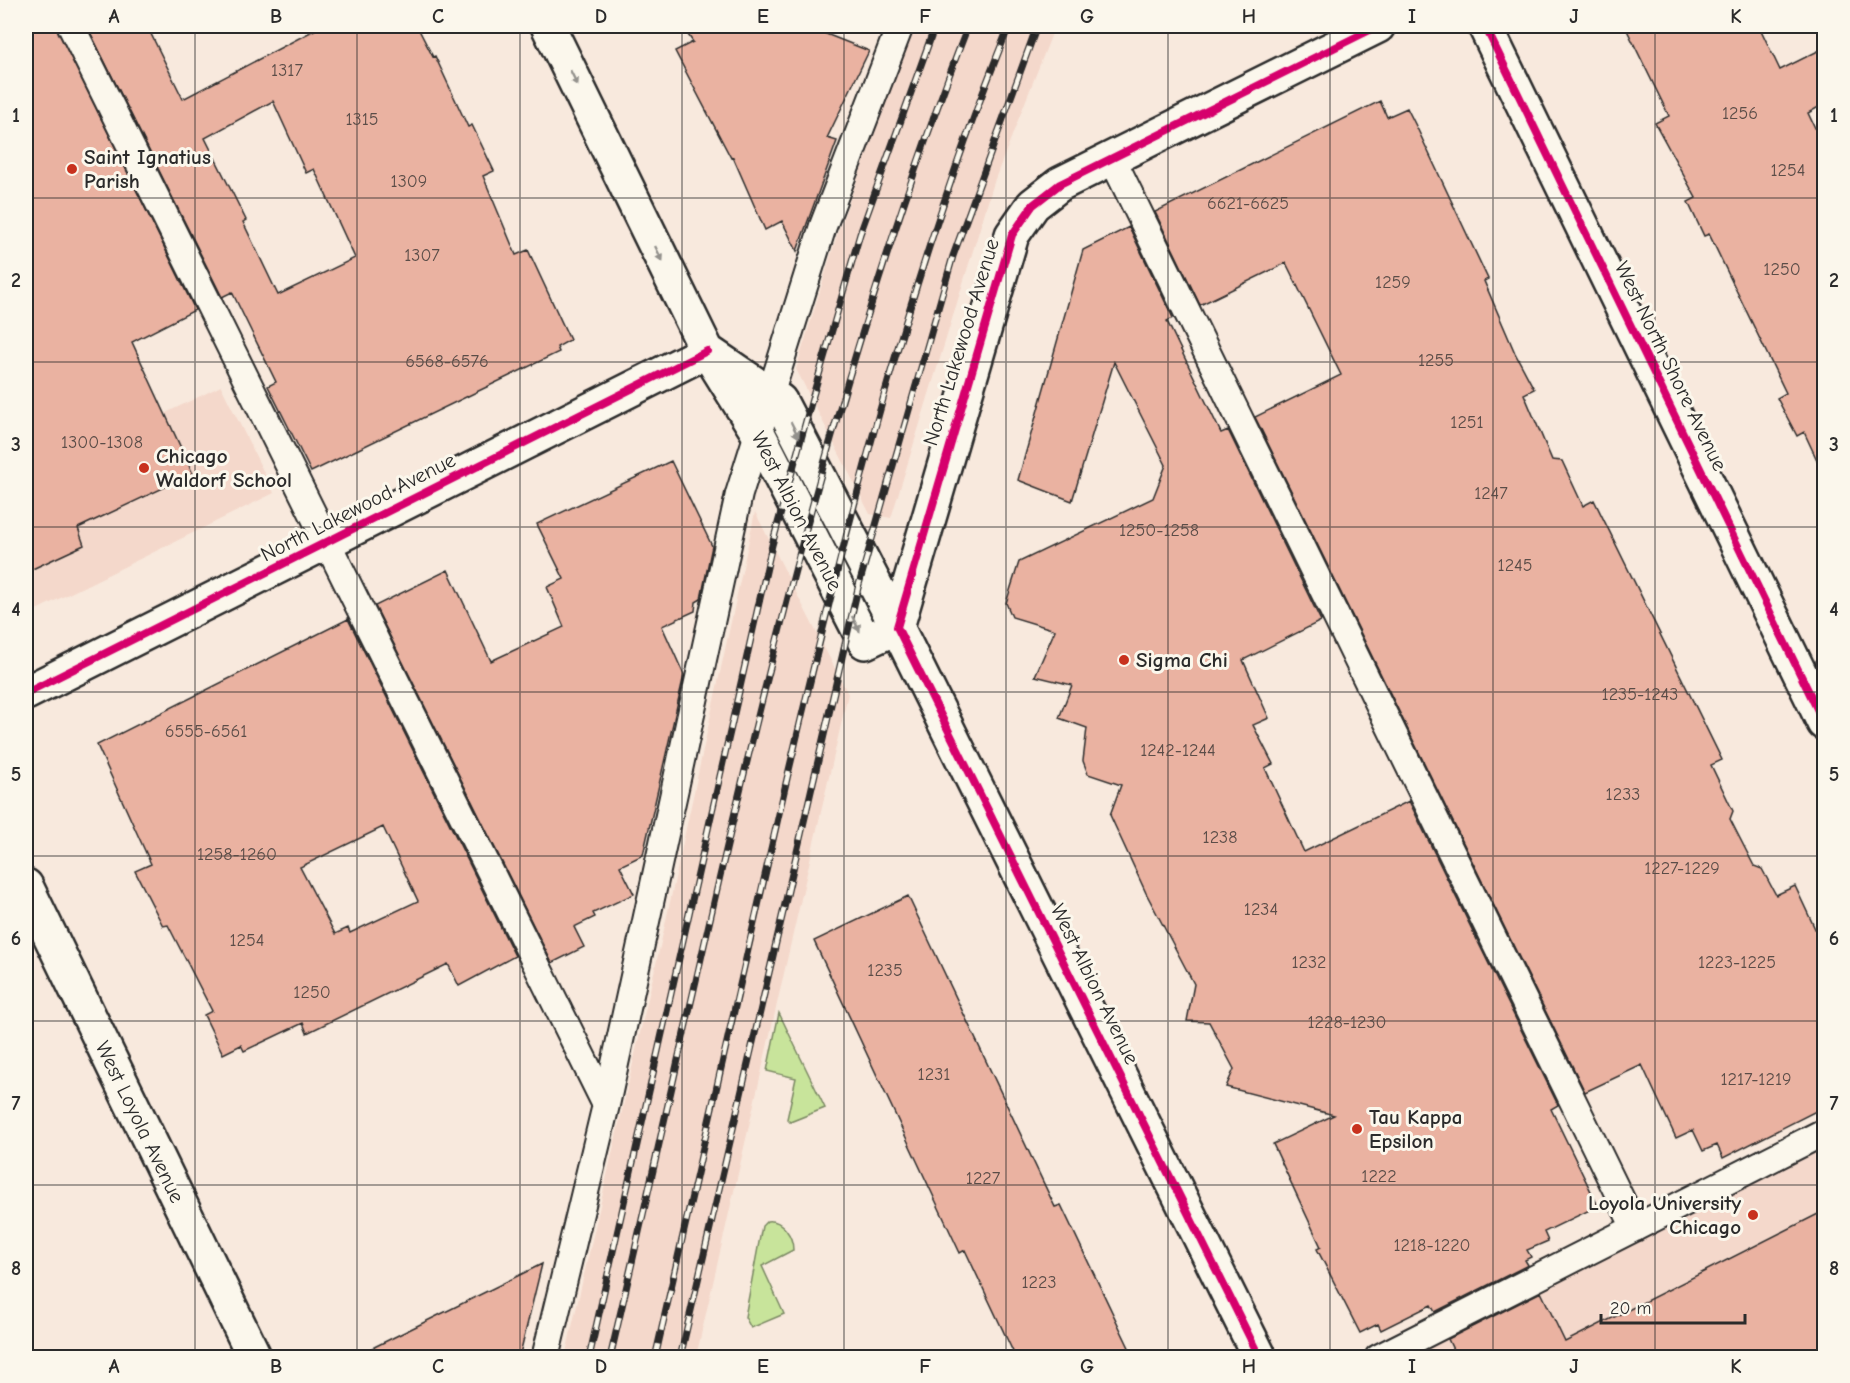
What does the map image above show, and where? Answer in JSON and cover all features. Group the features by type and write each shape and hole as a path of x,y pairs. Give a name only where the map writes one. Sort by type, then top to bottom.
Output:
{"street":[{"name":"West Albion Avenue","path":"548,26 707,351 758,433 865,642 897,627"},
{"name":"North Lakewood Avenue","path":"897,627 1012,235 1033,205 1060,184 1378,26"},
{"name":"West North Shore Avenue","path":"1485,26 1824,723"},
{"name":"North Lakewood Avenue","path":"26,693 707,351"},
{"name":"West Albion Avenue","path":"707,351 780,401 897,627 1260,1358"},
{"name":"West Loyola Avenue","path":"26,886 255,1358"}],"lane":[{"path":"71,26 606,1105"},
{"path":"544,1358 606,1105 739,494 823,226 900,26"},
{"path":"1112,158 1635,1228"},
{"path":"1378,1358 1824,1132"}],"shaded area":[{"path":"914,26 1055,26 995,179 891,518 870,514 796,369 838,232"},
{"name":"Chicago Waldorf School","path":"26,283 104,443 221,386 274,493 26,615"},
{"path":"755,512 848,694 696,1357 565,1357 665,925"},
{"name":"Loyola University Chicago","path":"1824,1147 1824,1357 1382,1358 1540,1282"}],"green space":[{"path":"779,1013 825,1108 790,1122 787,1119 796,1078 767,1071"},
{"path":"767,1221 777,1223 786,1230 793,1250 762,1266 784,1314 751,1328 745,1317 762,1226"}],"building":[{"path":"26,26 56,26 195,310 132,342 193,474 78,528 84,545 26,572"},
{"path":"87,26 147,26 183,99 322,26 417,26 433,57 435,56 468,127 472,125 494,171 483,176 516,255 528,250 570,340 557,347 559,352 311,472 268,386 276,382 232,292 222,297","holes":["273,101 306,173 314,169 355,258 278,295 243,222 246,220 205,138"]},
{"path":"682,26 806,26 869,51 827,138 837,141 797,251 782,221 765,230 733,157 731,158 675,51 693,42"},
{"path":"1625,26 1759,26 1780,70 1824,48 1824,104 1808,113 1824,147 1824,475 1804,432 1797,436 1777,398 1786,393 1709,234 1704,236 1688,202 1696,198 1655,123 1669,116"},
{"path":"1380,101 1387,117 1407,108 1418,130 1488,279 1484,281 1515,353 1534,389 1524,394 1552,460 1562,461 1583,506 1594,500 1722,760 1711,765 1733,811 1730,819 1754,866 1762,869 1776,895 1795,886 1824,948 1824,1107 1723,1158 1717,1145 1703,1151 1693,1130 1676,1138 1642,1065 1585,1092 1255,417 1341,375 1286,263 1200,305 1155,212"},
{"path":"1129,227 1173,318 1167,321 1221,433 1228,430 1321,621 1243,660 1269,718 1253,725 1273,764 1265,768 1304,852 1409,801 1558,1105 1551,1109 1598,1206 1544,1232 1548,1241 1527,1250 1531,1257 1525,1260 1528,1265 1435,1312 1431,1305 1381,1330 1378,1324 1360,1333 1317,1249 1321,1247 1273,1144 1334,1115 1226,1087 1234,1069 1209,1022 1187,1021 1194,984 1146,893 1110,815 1121,785 1088,774 1083,761 1087,728 1059,718 1072,685 1035,676 1055,630 1012,617 1006,603 1019,562 1153,498 1166,465 1114,362 1072,501 1018,480 1083,250"},
{"path":"671,461 712,546 701,599 696,602 695,611 662,626 684,675 643,855 620,866 634,894 593,913 595,917 574,927 584,947 552,963 375,606 448,570 491,661 564,627 547,587 564,579 537,524"},
{"path":"348,619 515,956 459,986 448,964 307,1033 303,1023 244,1051 241,1045 223,1054 204,1015 212,1011 168,925 163,926 135,871 151,864 97,745","holes":["383,827 418,901 350,933 348,928 335,934 300,867"]},
{"path":"908,896 1055,1207 1061,1205 1134,1358 1016,1358 965,1250 960,1253 814,941"},
{"path":"1824,1211 1824,1358 1457,1358 1448,1339 1541,1292 1565,1342"},
{"path":"542,1264 519,1358 352,1358"}],"railway":[{"path":"589,1358 772,545 860,234 935,26"},
{"path":"610,1358 725,853 809,518 856,352 909,188 968,26"},
{"path":"655,1358 786,783 857,495 911,305 941,211 973,118 1009,26"},
{"path":"680,1358 858,588 953,256 1037,26"}],"cycle path":[{"path":"1260,1358 897,627 1012,235 1033,205 1060,184 1378,26"},
{"path":"1485,26 1824,723"},
{"path":"26,693 707,351"}],"place":[{"name":"Saint Ignatius Parish","path":"72,169"},
{"name":"Chicago Waldorf School","path":"144,468"},
{"name":"Sigma Chi","path":"1124,660"},
{"name":"Tau Kappa Epsilon","path":"1357,1129"},
{"name":"Loyola University Chicago","path":"1753,1215"}]}
